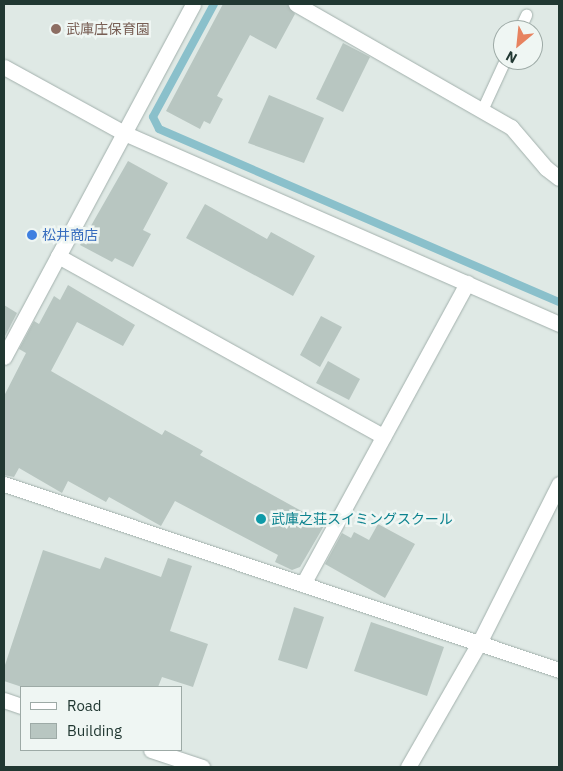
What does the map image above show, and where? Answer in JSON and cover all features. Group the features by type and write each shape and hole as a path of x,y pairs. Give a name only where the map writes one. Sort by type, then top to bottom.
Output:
{"street":[{"path":"4,357 193,4"},
{"path":"296,4 511,127 546,168 559,178"},
{"path":"4,67 124,133 559,324"},
{"path":"58,256 383,436"},
{"path":"303,584 467,283"},
{"path":"4,484 559,670"},
{"path":"408,767 479,643 559,484"},
{"path":"4,700 20,706"},
{"path":"154,751 202,767"}],"lane":[{"path":"524,20 526,15"},
{"path":"482,110 500,70"}],"building":[{"path":"223,4 287,4 295,14 276,49 250,35 217,96 223,99 210,124 204,121 200,129 166,111"},
{"path":"343,43 370,57 343,112 316,99"},
{"path":"269,95 324,118 304,163 248,143"},
{"path":"128,161 168,183 143,230 151,234 133,267 115,258 112,262 80,245"},
{"path":"205,204 267,239 271,232 315,256 293,296 186,238"},
{"path":"68,285 135,325 123,346 77,322 51,371 162,435 165,430 203,451 200,455 325,524 300,567 292,570 275,562 278,555 175,501 161,526 109,497 106,502 68,481 62,493 19,468 14,477 4,475 4,396 26,353 19,349 34,321 39,324 54,296 60,300"},
{"path":"4,305 17,313 4,338"},
{"path":"321,316 342,327 320,367 300,355"},
{"path":"328,361 360,379 349,400 316,383"},
{"path":"378,524 415,544 385,598 325,564 342,533 351,538 354,532 369,540"},
{"path":"43,550 100,569 105,557 161,577 168,558 192,566 170,631 208,644 193,687 162,677 158,686 20,686 4,681 4,668"},
{"path":"294,607 324,617 307,669 278,660"},
{"path":"371,622 444,647 427,696 354,671"}],"waterway":[{"path":"214,4 153,117 159,129 559,302"}],"place":[{"name":"武庫庄保育園","path":"56,29"},
{"name":"松井商店","path":"32,235"},
{"name":"武庫之荘スイミングスクール","path":"261,519"}]}
